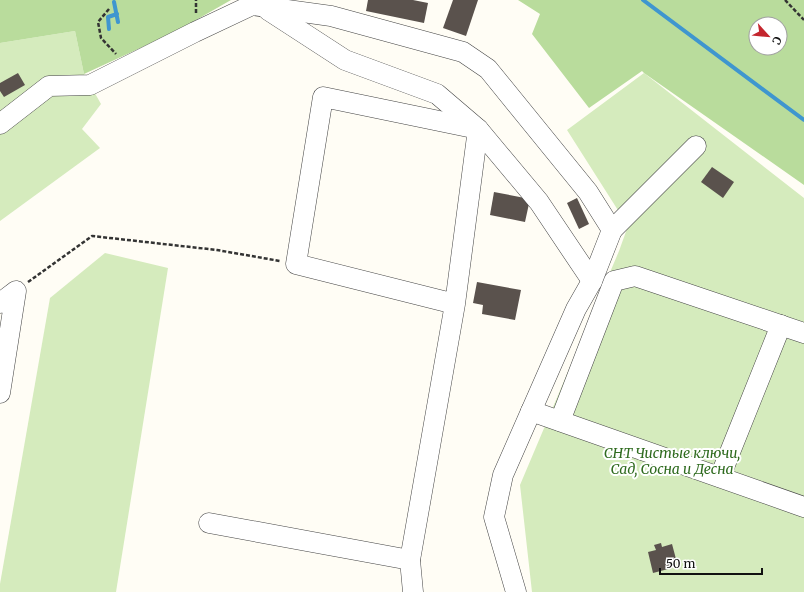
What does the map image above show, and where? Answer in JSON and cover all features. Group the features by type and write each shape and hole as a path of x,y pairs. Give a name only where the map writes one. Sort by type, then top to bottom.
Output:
{"street":[{"path":"0,124 48,86 77,84 90,85 252,5 331,16 463,52 488,69 588,192 612,230"},
{"path":"264,7 345,60 437,94 478,129 539,202 592,281"},
{"path":"455,304 296,264 323,97 478,129"},
{"path":"413,592 410,560 455,304 478,129"},
{"path":"516,592 494,517 503,475 576,309 592,281 612,230 696,146"},
{"path":"560,421 614,281 635,276 804,333"},
{"path":"0,303 16,291"},
{"path":"0,393 16,291"},
{"path":"720,478 781,325"},
{"path":"531,410 804,508"},
{"path":"209,523 410,560"}],"path":[{"path":"785,0 804,20"},
{"path":"108,9 98,22 101,38 127,66"},
{"path":"16,291 92,236 217,250 296,264"}],"green space":[{"path":"0,0 231,0 175,32 84,74 75,31 0,43"},
{"path":"518,0 804,0 804,185 642,71 589,108 532,34 540,14"},
{"path":"75,31 84,74 101,104 82,129 100,148 0,221 0,43"},
{"name":"СНТ Чистые ключи, Сад, Сосна и Десна","path":"644,73 804,198 804,592 532,592 520,485 619,251 628,226 567,130"},
{"path":"105,253 168,268 116,592 0,592 0,584 50,298"}],"building":[{"path":"368,0 413,0 428,3 424,23 366,11"},
{"path":"453,0 478,0 466,36 443,28"},
{"path":"18,73 25,85 4,97 0,91 0,83"},
{"path":"712,167 734,182 723,198 701,182"},
{"path":"494,192 530,199 525,222 490,215"},
{"path":"577,198 589,224 579,229 567,203"},
{"path":"477,282 521,290 515,320 482,314 483,305 473,303"},
{"path":"661,543 662,547 672,544 676,559 670,561 672,568 653,573 648,552 656,550 654,545"}],"waterway":[{"path":"643,0 804,120"},
{"path":"114,2 118,22"},
{"path":"109,29 108,17 117,14"}]}
